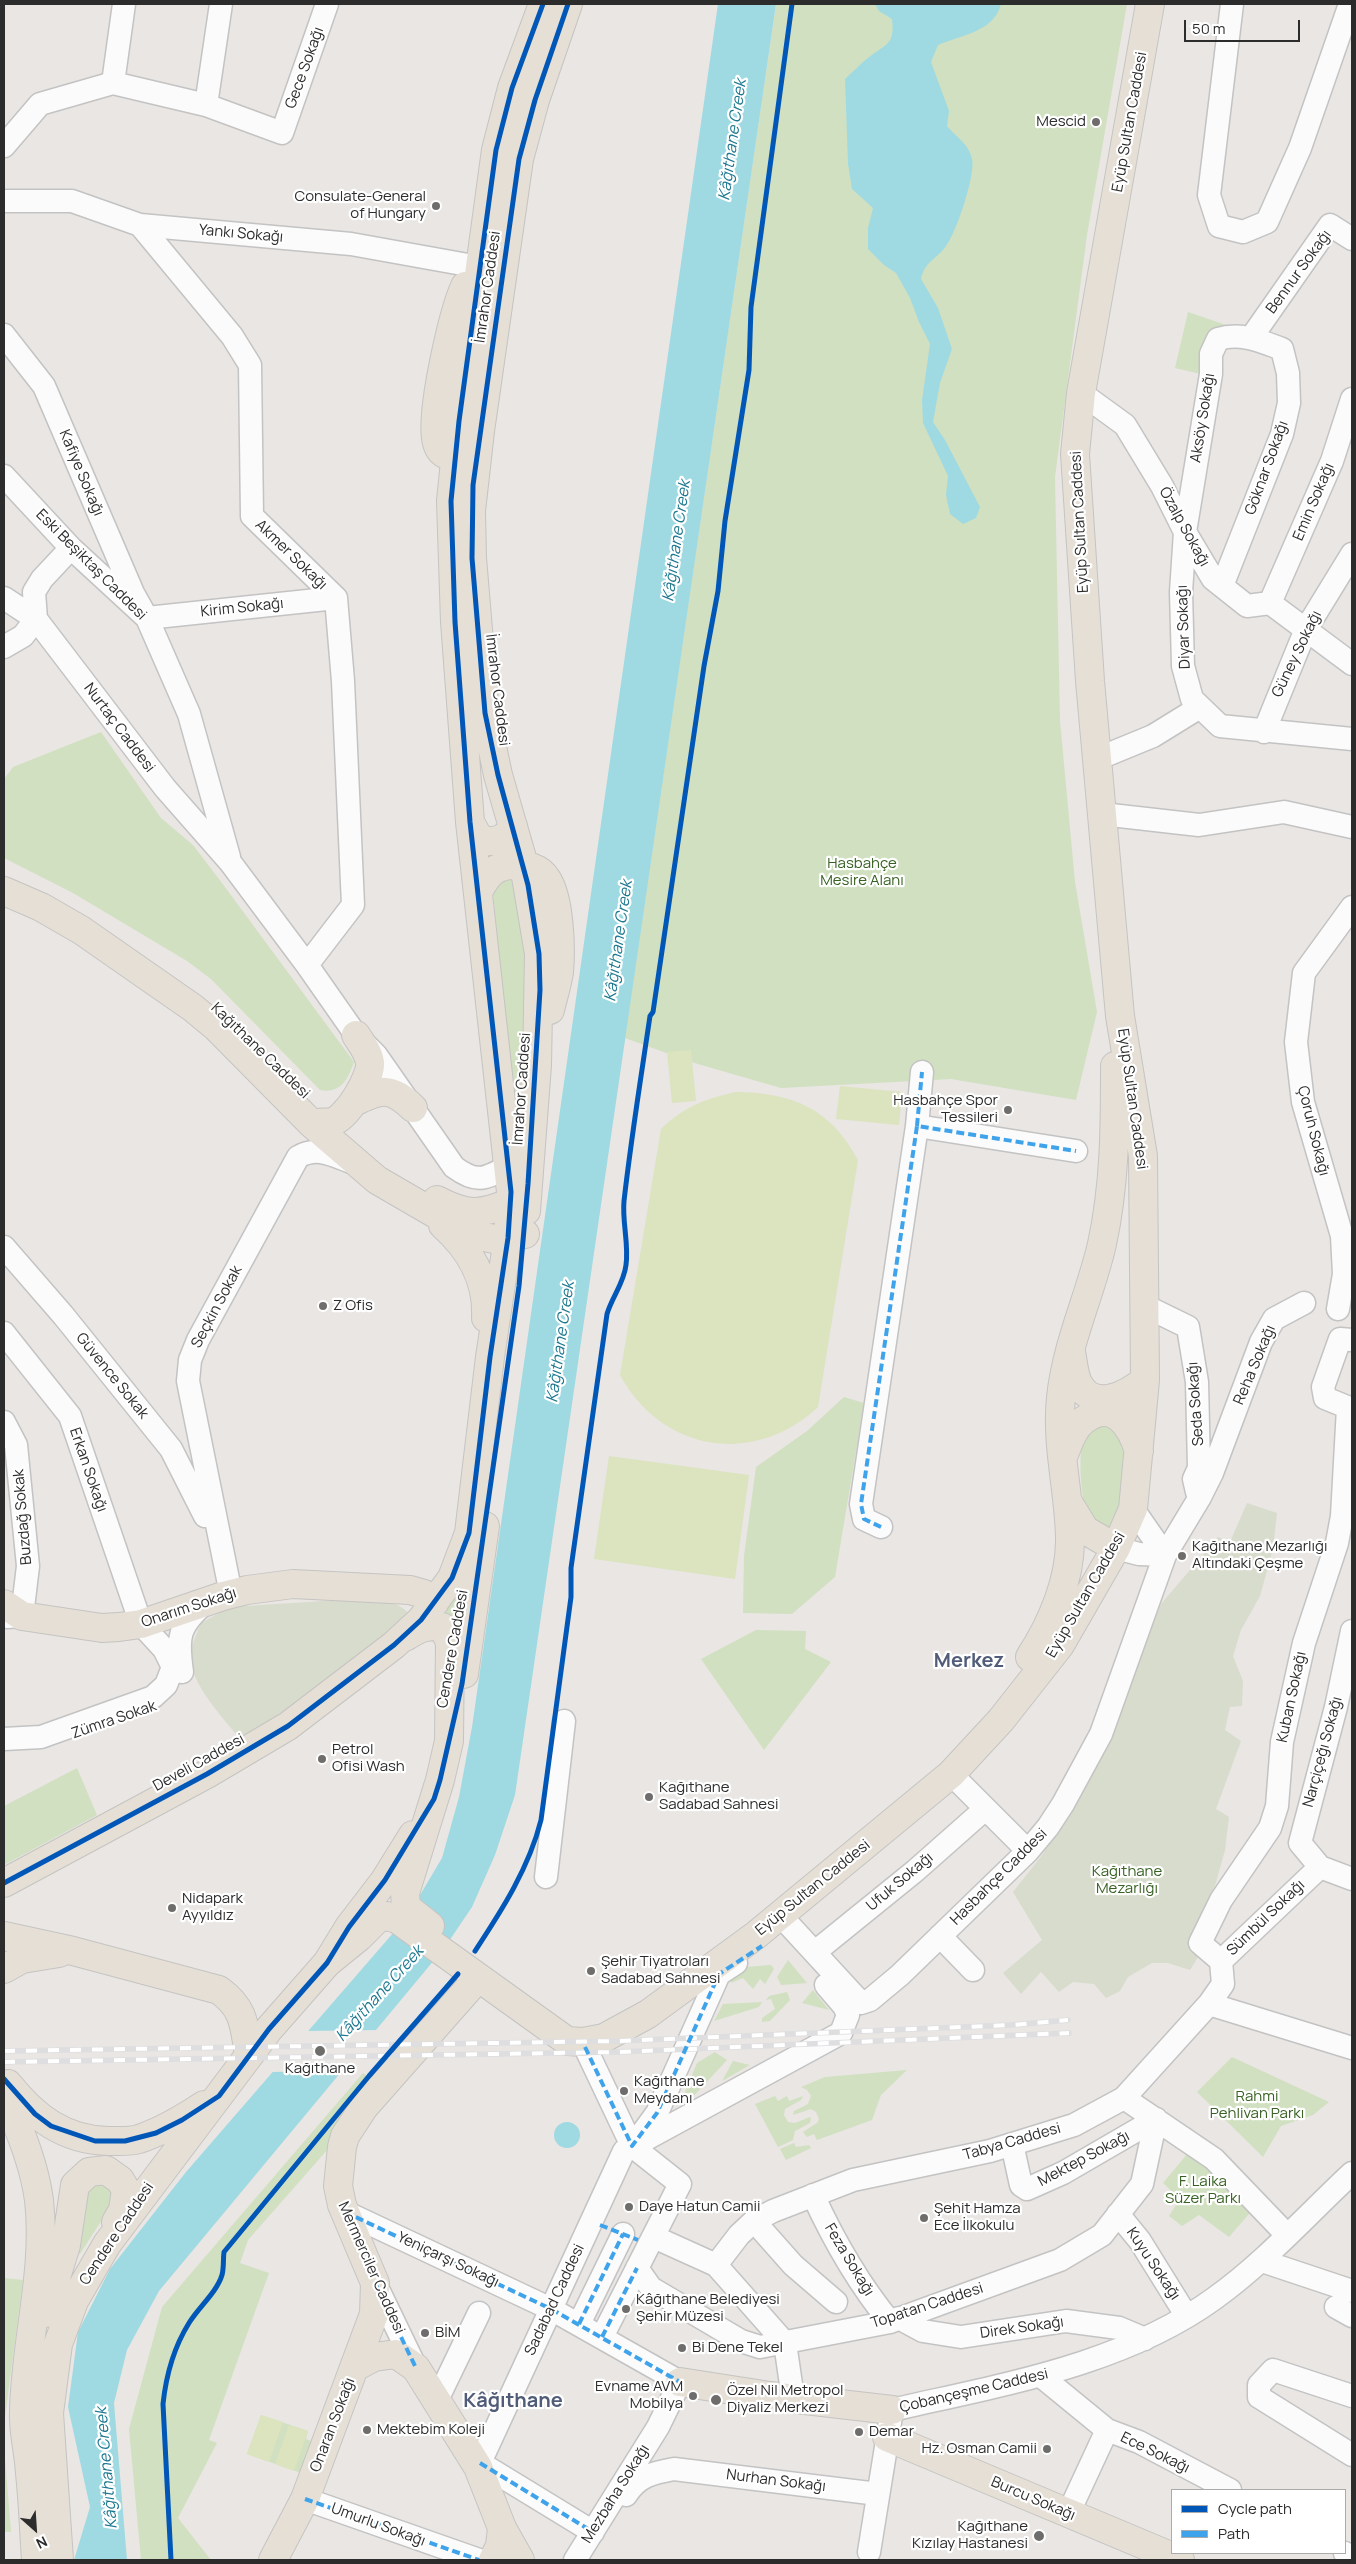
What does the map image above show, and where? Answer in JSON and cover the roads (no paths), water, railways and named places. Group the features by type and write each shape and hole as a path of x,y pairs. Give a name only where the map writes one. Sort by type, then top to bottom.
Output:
{"main road":[{"name":"İmrahor Caddesi","path":"479,267 502,119 542,4"},
{"name":"İmrahor Caddesi","path":"511,1202 509,1166 470,822 455,622 451,501 466,456 519,159 535,100 568,4"},
{"name":"Eyüp Sultan Caddesi","path":"582,2041 622,2018 702,1965 784,1918 951,1774 1001,1720 1060,1645 1116,1548 1133,1509 1140,1453 1145,1380 1143,1156 1120,1016 1097,759 1075,454 1081,394 1150,4"},
{"path":"466,456 443,452 437,442 440,394 460,298 468,280 479,267"},
{"name":"İmrahor Caddesi","path":"466,456 471,511 472,558 485,714 498,775 524,865 539,871 546,877 552,891 560,950 557,980 537,1065 516,1236"},
{"path":"470,822 484,841 496,841 504,838 513,826"},
{"path":"478,892 489,874 496,868 503,865 524,865"},
{"name":"Kağıthane Caddesi","path":"4,878 45,896 103,929 201,993 362,1167 377,1180 427,1211 475,1236 494,1239 516,1236"},
{"name":"Kağıthane Caddesi","path":"4,891 41,907 81,930 193,1008 323,1123 355,1144 390,1171 456,1209 478,1213 511,1202"},
{"name":"Eyüp Sultan Caddesi","path":"702,1965 908,1794 972,1736 986,1710 1016,1678 1047,1631 1067,1571 1070,1537 1062,1461 1061,1396 1069,1346 1102,1244 1115,1158 1115,1062 1120,1016"},
{"path":"354,1102 364,1086 370,1064 368,1056 356,1035"},
{"path":"323,1123 354,1102 383,1091 394,1093 413,1108"},
{"name":"Cendere Caddesi","path":"449,1741 464,1674 516,1236 511,1202"},
{"path":"427,1211 460,1243 481,1277 487,1301 486,1332 490,1357"},
{"name":"Cendere Caddesi","path":"394,1644 421,1620 455,1572 468,1533 490,1357 516,1236"},
{"path":"1069,1346 1078,1383 1088,1394 1102,1400 1117,1398 1131,1392 1145,1380"},
{"path":"1062,1461 1074,1431 1083,1420 1098,1413 1112,1414 1126,1421 1134,1434 1140,1453"},
{"path":"1065,1495 1085,1530 1116,1548"},
{"name":"Onarım Sokağı","path":"10,1612 102,1628 141,1624 220,1597 293,1584 410,1590 424,1594 435,1602"},
{"path":"394,1644 420,1628 430,1625 442,1627 450,1641 449,1741 434,1799 405,1893 401,1913"},
{"name":"Develi Caddesi","path":"4,1883 255,1746 288,1726 394,1644"},
{"path":"327,1963 349,1927 385,1880 434,1799"},
{"path":"327,1963 360,1937 378,1918 401,1913 467,1962 582,2041"},
{"path":"4,1936 73,1951 219,1990 237,2007 244,2019 249,2055"},
{"path":"4,1969 22,1959 73,1951"},
{"name":"Mermerciler Caddesi","path":"375,2283 345,2212 338,2186 341,2152 345,2136 467,1962"},
{"name":"Cendere Caddesi","path":"59,2560 49,2413 58,2344 74,2301 107,2244 249,2055 327,1963"},
{"path":"4,2079 34,2114 51,2126 95,2141 125,2141 156,2133 182,2120 219,2096"},
{"path":"4,2092 29,2156 39,2200 40,2228 37,2287 28,2354 24,2414 36,2560"},
{"path":"28,2354 49,2305 59,2271 66,2245 75,2185 89,2172 98,2169 114,2174 126,2190 122,2210 107,2244"},
{"name":"Onaran Sokağı","path":"273,2560 305,2499 355,2367 374,2314 375,2283"},
{"path":"355,2367 374,2357 396,2354 416,2368"},
{"name":"Mermerciler Caddesi","path":"416,2368 479,2465"},
{"name":"Çobançeşme Caddesi","path":"680,2382 892,2410"},
{"name":"Burcu Sokağı","path":"887,2437 1180,2560"},
{"path":"479,2465 502,2528 520,2560"},
{"path":"493,2560 500,2546 502,2528"}],"street":[{"path":"113,83 124,4"},
{"path":"4,146 40,104 113,83 206,105 222,4"},
{"name":"Gece Sokağı","path":"206,105 282,132 327,4"},
{"path":"1232,4 1209,194 1219,226 1243,232 1267,222 1300,148 1350,4"},
{"name":"Yankı Sokağı","path":"4,202 72,201 140,225 351,244 479,267"},
{"name":"Akmer Sokağı","path":"140,225 232,336 250,365 252,516 336,598 343,681 353,906 307,965"},
{"name":"Bennur Sokağı","path":"1252,338 1330,226 1352,240"},
{"name":"Kafiye Sokağı","path":"4,335 44,386 132,593 148,618"},
{"name":"Aksöy Sokağı","path":"1185,532 1211,374 1211,354 1218,339 1231,335 1252,338"},
{"name":"Göknar Sokağı","path":"1222,586 1282,434 1289,403 1288,373 1282,349 1252,338"},
{"name":"Özalp Sokağı","path":"1081,394 1125,425 1162,486 1185,532 1213,579 1247,606 1270,603"},
{"name":"Emin Sokağı","path":"1270,603 1332,461 1352,399"},
{"name":"Eski Beşiktaş Caddesi","path":"4,476 71,548 148,618 189,714 230,862"},
{"name":"Diyar Sokağı","path":"1185,532 1181,592 1183,666 1192,699 1220,726 1264,732 1352,739"},
{"path":"4,647 23,636 36,620 34,592 42,579 71,548"},
{"name":"Güney Sokağı","path":"1264,732 1306,629 1352,554"},
{"name":"Nurtaç Caddesi","path":"4,598 36,620 180,805 230,862 307,965 356,1035 376,1055 454,1166 466,1176 482,1178 509,1166"},
{"name":"Kirim Sokağı","path":"148,618 336,598"},
{"path":"1270,603 1352,664"},
{"path":"1097,759 1153,736 1200,707"},
{"path":"180,805 194,813 203,804 206,772"},
{"path":"1102,814 1199,825 1284,812 1352,827"},
{"name":"Çoruh Sokağı","path":"1345,1311 1342,1236 1303,1102 1296,1042 1304,974 1352,907"},
{"path":"881,1527 864,1518 861,1504 917,1126 922,1072"},
{"name":"Seçkin Sokak","path":"220,1597 179,1395 176,1374 180,1349 184,1337 291,1150 323,1123"},
{"path":"917,1126 1076,1151"},
{"name":"Seçkin Sokak","path":"220,1597 188,1381 190,1360 198,1340 298,1157 306,1153 326,1152 362,1167"},
{"name":"Güvence Sokak","path":"4,1247 63,1315 171,1449 205,1516"},
{"name":"Reha Sokağı","path":"1165,1555 1180,1528 1183,1514 1198,1493 1252,1340 1273,1305 1296,1298 1304,1303 1345,1311"},
{"name":"Seda Sokağı","path":"1145,1306 1188,1327 1198,1382 1199,1468 1194,1479 1198,1493"},
{"name":"Erkan Sokağı","path":"4,1333 70,1416 141,1624"},
{"path":"1350,1408 1325,1398 1323,1387 1340,1339 1352,1340"},
{"name":"Kuban Sokağı","path":"1221,1961 1200,1943 1221,1900 1270,1828 1277,1806 1282,1742 1304,1643 1338,1543 1342,1516 1350,1408"},
{"name":"Buzdağ Sokak","path":"4,1422 16,1445 28,1566 10,1612"},
{"path":"1133,1509 1165,1555"},
{"path":"1116,1548 1139,1554 1165,1555"},
{"name":"Hasbahçe Caddesi","path":"632,2146 841,2033 854,2009 876,1995 1028,1851 1048,1827 1063,1804 1101,1734 1165,1555"},
{"name":"Zümra Sokak","path":"4,1747 36,1746 49,1743 158,1706 170,1699 180,1686 183,1676 179,1648 180,1632 192,1614 220,1597"},
{"name":"Zümra Sokak","path":"4,1739 41,1737 153,1697 160,1692 171,1677 171,1659 141,1624"},
{"name":"Narçiçeğı Sokağı","path":"1320,1867 1300,1843 1336,1707 1352,1631"},
{"path":"546,1877 564,1721"},
{"path":"951,1774 984,1810 1028,1851"},
{"name":"Ufuk Sokağı","path":"815,1952 915,1872 984,1810"},
{"path":"1320,1867 1352,1878"},
{"name":"Sümbül Sokağı","path":"1209,2004 1223,1984 1221,1961 1320,1867"},
{"path":"784,1918 815,1952 854,2009"},
{"path":"784,1918 791,1941 844,2006 854,2009"},
{"path":"940,1936 973,1970"},
{"name":"Sadabad Caddesi","path":"479,2465 624,2151 632,2146 657,2113 719,1974 762,1946"},
{"path":"1209,2004 1352,2048"},
{"name":"Tabya Caddesi","path":"716,2265 739,2235 754,2221 773,2211 853,2180 1012,2144 1074,2125 1124,2098 1209,2004"},
{"path":"579,2324 638,2237 680,2184 632,2146 582,2041"},
{"path":"1124,2098 1214,2159 1287,2235"},
{"name":"Mektep Sokağı","path":"1012,2144 1021,2185 1027,2189 1063,2173 1156,2119"},
{"name":"Topatan Caddesi","path":"638,2268 651,2288 741,2341 760,2347 895,2320 1060,2260 1102,2235 1142,2184 1156,2119"},
{"name":"Çobançeşme Caddesi","path":"892,2410 1041,2376 1145,2339 1214,2299 1262,2261 1352,2174"},
{"name":"Feza Sokağı","path":"813,2196 830,2232 866,2292 895,2320"},
{"name":"Yeniçarşı Sokağı","path":"345,2212 551,2309"},
{"name":"Kuyu Sokağı","path":"1118,2214 1140,2241 1186,2315"},
{"path":"754,2221 793,2265 836,2302"},
{"path":"600,2225 716,2265 785,2343 792,2398"},
{"path":"602,2337 638,2268 638,2237"},
{"path":"1262,2261 1352,2291"},
{"name":"Mermerciler Caddesi","path":"375,2283 416,2368"},
{"name":"Çobançeşme Caddesi","path":"551,2309 680,2382"},
{"path":"437,2400 479,2313"},
{"name":"Direk Sokağı","path":"895,2320 923,2331 961,2337 1066,2321 1119,2328 1145,2339"},
{"path":"1352,2396 1273,2370 1259,2385 1259,2397 1352,2455"},
{"name":"Ece Sokağı","path":"1041,2376 1107,2430 1139,2442 1228,2489"},
{"name":"Mezbaha Sokağı","path":"575,2560 658,2427 680,2382"},
{"path":"869,2552 892,2410"},
{"name":"Mezbaha Sokağı","path":"658,2427 662,2456 674,2469"},
{"name":"Ece Sokağı","path":"1068,2514 1107,2430"},
{"path":"479,2465 592,2532"},
{"name":"Mezbaha Sokağı","path":"585,2560 633,2484 648,2473 674,2469"},
{"name":"Nurhan Sokağı","path":"674,2469 878,2494"},
{"name":"Umurlu Sokağı","path":"305,2499 479,2560"}],"water":[{"name":"Kâğıthane Creek","path":"718,4 776,4 515,1795 495,1855 472,1907 445,1947 159,2291 127,2350 114,2403 127,2560 74,2560 90,2507 68,2407 78,2332 110,2269 186,2172 407,1917 442,1858 459,1797 472,1727"},
{"path":"875,4 1001,4 997,13 984,27 938,45 931,62 949,111 947,126 965,145 972,159 968,190 955,229 946,246 925,268 921,279 938,308 952,349 940,383 933,422 945,440 980,507 976,518 963,524 950,514 946,495 948,476 923,423 922,400 930,344 910,298 896,273 884,265 868,249 868,228 873,208 852,189 848,164 845,79 865,60 888,43 893,28 892,19 879,11"},
{"path":"567,2122 576,2126 580,2135 576,2144 567,2148 558,2144 554,2135 558,2126"}],"railway":[{"path":"4,2051 618,2041 1012,2025 1068,2020"},
{"path":"4,2062 618,2052 1069,2033"}],"place":[{"name":"Mescid","path":"1096,122"},
{"name":"Consulate-General of Hungary","path":"436,206"},
{"name":"Hasbahçe Spor Tessileri","path":"1008,1110"},
{"name":"Z Ofis","path":"323,1306"},
{"name":"Kağıthane Mezarlığı Altındaki Çeşme","path":"1182,1556"},
{"name":"Petrol Ofisi Wash","path":"322,1759"},
{"name":"Kağıthane Sadabad Sahnesi","path":"649,1797"},
{"name":"Nidapark Ayyıldız","path":"172,1908"},
{"name":"Şehir Tiyatroları Sadabad Sahnesi","path":"591,1971"},
{"name":"Kağıthane","path":"320,2051"},
{"name":"Kağıthane Meydanı","path":"624,2091"},
{"name":"Daye Hatun Camii","path":"629,2207"},
{"name":"Şehit Hamza Ece İlkokulu","path":"924,2218"},
{"name":"Kâğıthane Belediyesi Şehir Müzesi","path":"626,2309"},
{"name":"BİM","path":"425,2333"},
{"name":"Bi Dene Tekel","path":"682,2348"},
{"name":"Evname AVM Mobilya","path":"693,2396"},
{"name":"Özel Nil Metropol Diyaliz Merkezi","path":"716,2400"},
{"name":"Mektebim Koleji","path":"367,2430"},
{"name":"Demar","path":"859,2432"},
{"name":"Hz. Osman Camii","path":"1047,2449"},
{"name":"Kağıthane Kızılay Hastanesi","path":"1039,2536"}],"district":[{"name":"Merkez","path":"969,1661"},
{"name":"Kâğıthane","path":"513,2401"}],"park label":[{"name":"Hasbahçe Mesire Alanı","path":"862,872"},
{"name":"Kağıthane Mezarlığı","path":"1127,1880"},
{"name":"Rahmi Pehlivan Parkı","path":"1257,2106"},
{"name":"F. Laika Süzer Parkı","path":"1203,2190"}]}
